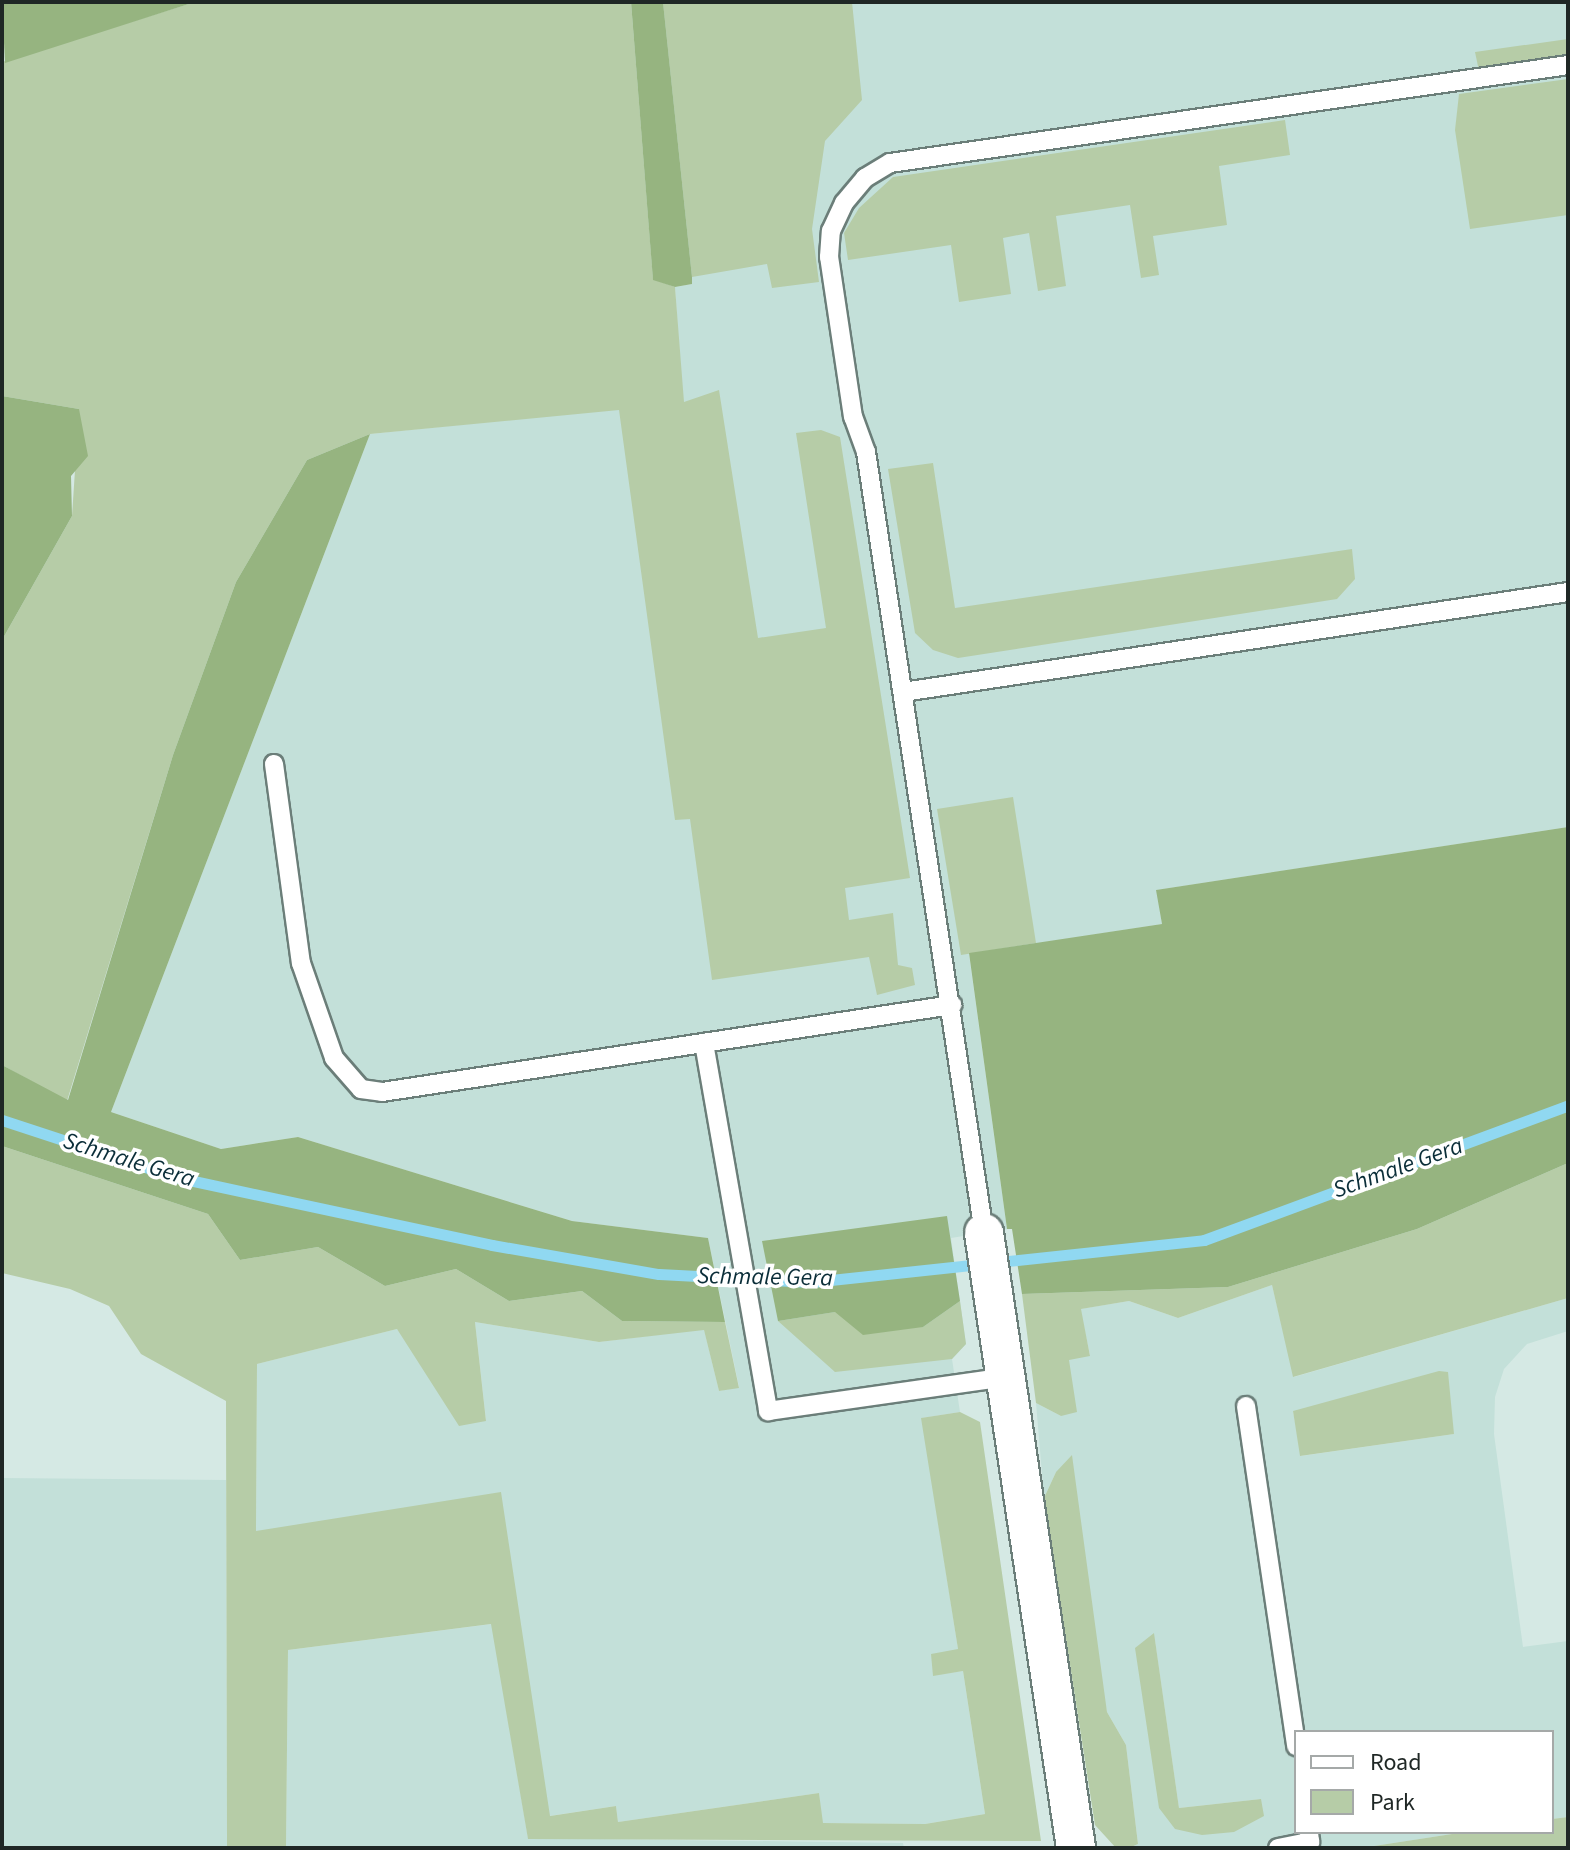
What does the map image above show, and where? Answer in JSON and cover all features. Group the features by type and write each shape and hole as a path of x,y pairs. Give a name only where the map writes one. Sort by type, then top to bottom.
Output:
{"street":[{"path":"984,1233 1076,1848"}],"lane":[{"path":"984,1233 903,692 829,257 831,231 844,203 865,178 890,163 1568,65"},
{"path":"903,692 1568,592"},
{"path":"274,764 301,963 334,1058 342,1073 361,1089 382,1092 952,1005"},
{"path":"704,1043 768,1411 1006,1377"},
{"path":"1246,1406 1294,1732"},
{"path":"1278,1848 1310,1842 1309,1834"}],"shaded area":[{"path":"663,2 1568,2 1568,827 1157,890 1162,924 969,954 1007,1229 951,1238 966,1344 952,1359 960,1412 922,1418 958,1649 933,1675 963,1671 985,1814 925,1824 822,1823 819,1793 618,1822 616,1806 549,1816 500,1493 256,1532 257,1364 397,1329 486,1420 475,1322 599,1342 704,1329 719,1391 739,1387 708,1238 572,1221 298,1137 221,1149 111,1112 370,434 683,402 675,287 692,284 692,277"},
{"path":"1272,1285 1294,1377 1568,1298 1568,1331 1527,1344 1504,1369 1495,1397 1494,1434 1523,1647 1568,1641 1568,1817 1554,1819 1554,1730 1294,1730 1294,1834 1452,1834 1361,1848 1129,1848 1138,1844 1126,1745 1107,1712 1056,1472 1044,1498 1036,1403 1061,1416 1069,1359 1090,1355 1080,1309 1129,1301 1178,1318","holes":["1293,1411 1454,1434 1301,1456","1154,1634 1179,1808 1261,1799 1175,1829"]},
{"path":"2,1478 226,1480 227,1848 2,1847"},
{"path":"492,1624 528,1838 903,1843 904,1848 286,1848 288,1650"}],"green space":[{"path":"2,2 195,2 5,63"},
{"path":"195,2 631,2 653,279 675,287 684,402 719,390 758,638 826,628 796,433 821,430 840,437 910,878 845,888 849,920 893,913 898,965 912,968 915,985 877,995 869,957 712,980 690,819 675,820 619,410 370,434 307,460 236,582 173,755 67,1101 2,1065 2,640 72,516 79,409 2,396 2,62"},
{"path":"631,2 663,2 692,284 675,287 653,280"},
{"path":"663,2 852,2 862,100 825,141 812,229 819,282 772,288 767,264 692,277"},
{"path":"1568,39 1568,58 1479,71 1475,52"},
{"path":"1568,79 1568,215 1470,229 1455,130 1459,94"},
{"path":"1285,120 1290,155 1219,166 1227,225 1153,236 1159,275 1141,278 1130,205 1056,216 1066,286 1038,291 1029,233 1003,238 1011,294 959,302 951,245 848,260 844,233 859,208 893,177"},
{"path":"2,396 79,409 88,456 71,476 72,516 2,640"},
{"path":"370,434 111,1112 221,1149 298,1137 572,1221 708,1238 725,1322 622,1321 582,1291 509,1301 456,1269 385,1286 318,1247 240,1260 208,1214 2,1146 2,1065 68,1100 173,755 236,582 307,460"},
{"path":"933,463 955,608 1352,549 1355,579 1337,599 958,658 933,650 915,633 888,469"},
{"path":"1013,797 1036,943 961,955 937,809"},
{"path":"1568,827 1568,1163 1417,1229 1228,1287 1022,1294 1012,1229 1007,1229 969,953 1162,924 1156,890"},
{"path":"2,1146 208,1214 240,1260 318,1247 385,1286 456,1269 509,1301 582,1291 622,1321 725,1322 739,1388 719,1391 704,1330 599,1342 475,1322 486,1421 459,1426 397,1329 257,1364 256,1531 501,1492 550,1816 616,1806 618,1822 819,1793 823,1823 925,1824 985,1814 963,1671 933,1676 931,1654 958,1649 921,1418 960,1412 980,1422 1041,1841 528,1839 491,1624 288,1650 286,1848 227,1848 226,1401 141,1354 109,1306 70,1289 2,1273"},
{"path":"1568,1163 1568,1298 1293,1377 1272,1285 1178,1318 1129,1301 1081,1309 1090,1356 1069,1360 1077,1412 1061,1416 1036,1403 1022,1294 1228,1287 1417,1229"},
{"path":"947,1216 960,1301 923,1327 863,1335 835,1312 778,1321 762,1241"},
{"path":"960,1301 966,1344 952,1359 835,1372 778,1321 835,1312 923,1327"},
{"path":"1439,1371 1448,1372 1454,1434 1300,1456 1293,1411"},
{"path":"1072,1455 1107,1712 1126,1745 1138,1844 1129,1848 1116,1848 1095,1825 1044,1498 1056,1472"},
{"path":"1154,1633 1179,1808 1261,1799 1264,1816 1234,1832 1202,1835 1175,1829 1159,1808 1135,1648"},
{"path":"1568,1817 1568,1848 1361,1848 1452,1834 1554,1834 1554,1819"}],"waterway":[{"name":"Schmale Gera","path":"2,1120 175,1177 492,1245 659,1274 812,1282 1204,1240 1568,1105"}]}
